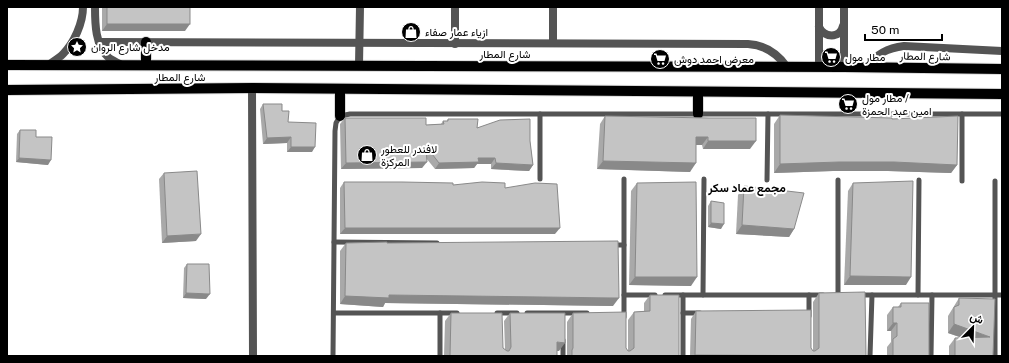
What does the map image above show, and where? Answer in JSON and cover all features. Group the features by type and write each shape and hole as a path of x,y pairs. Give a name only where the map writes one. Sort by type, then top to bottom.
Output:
{"main road":[{"path":"146,42 146,64"},
{"name":"شارع المطار","path":"7,65 146,64 866,67 1002,69"},
{"name":"شارع المطار","path":"7,90 252,88 1002,94"},
{"path":"340,89 340,116"},
{"path":"698,92 698,114"}],"street":[{"path":"50,64 63,54 70,44 80,22 83,7"},
{"path":"95,7 95,20 99,42 109,58 120,64"},
{"path":"358,65 360,7"},
{"path":"455,7 455,44"},
{"path":"553,7 553,43"},
{"path":"818,7 819,67"},
{"path":"844,7 844,67"},
{"path":"818,24 824,34 832,36 840,32 844,25"},
{"path":"99,42 756,44 763,46 777,55 787,67"},
{"path":"866,67 882,52 904,46 1002,51"},
{"path":"252,88 253,356"}],"lane":[{"path":"333,356 335,127 340,116 350,114 1002,114"},
{"path":"540,114 540,179"},
{"path":"767,180 768,114"},
{"path":"962,114 962,181"},
{"path":"624,179 624,320"},
{"path":"703,295 704,179"},
{"path":"838,180 838,295"},
{"path":"918,295 919,180"},
{"path":"995,181 995,356"},
{"path":"334,242 444,243"},
{"path":"608,245 624,245"},
{"path":"624,295 845,295"},
{"path":"683,295 683,356"},
{"path":"809,295 809,319"},
{"path":"852,295 1002,295"},
{"path":"870,356 872,295"},
{"path":"931,356 932,295"},
{"path":"683,313 707,312"},
{"path":"801,312 809,312"},
{"path":"334,313 463,313"},
{"path":"440,313 440,356"},
{"path":"493,313 500,315 593,313"},
{"path":"563,313 563,320"},
{"path":"616,313 624,313"},
{"path":"563,334 563,356"}],"building":[{"path":"107,7 190,7 190,24 107,24"},
{"path":"263,104 282,104 282,111 289,111 288,122 316,123 315,147 291,147 291,137 267,138"},
{"path":"780,115 892,119 958,116 957,165 894,162 780,164"},
{"path":"605,116 756,118 756,141 708,141 708,137 696,137 696,163 603,161"},
{"path":"345,118 426,118 426,125 444,124 443,121 448,121 448,119 478,119 477,128 500,120 530,119 530,141 533,165 496,163 495,158 478,158 479,162 439,163 426,146 427,162 346,163"},
{"path":"20,130 36,130 36,137 52,137 51,160 19,158"},
{"path":"197,171 201,234 167,236 164,173"},
{"path":"913,181 911,277 850,276 853,183"},
{"path":"344,182 453,183 453,185 482,182 505,183 505,188 535,183 557,184 560,228 345,228"},
{"path":"696,182 697,277 635,277 637,183"},
{"path":"744,186 804,193 794,229 742,225"},
{"path":"711,201 724,203 724,224 711,223"},
{"path":"618,241 619,298 389,295 389,298 345,296 346,243"},
{"path":"187,264 209,264 210,294 186,293"},
{"path":"865,292 866,356 695,355 696,311 811,310 811,348 815,351 819,348 819,293"},
{"path":"650,295 679,295 679,356 572,356 573,313 626,312 626,348 630,351 634,348 634,312 650,311"},
{"path":"959,298 995,299 993,356 955,356 955,338 990,337 954,324 954,307 959,305"},
{"path":"901,303 929,303 929,356 893,356 893,339 897,336 897,323 893,323 893,307 901,307"},
{"path":"451,313 502,313 503,348 509,351 511,347 510,313 565,313 565,343 557,342 557,356 450,356"}],"place":[{"name":"ازياء عمار صفاء","path":"411,32"},
{"name":"مدخل شارع الروان","path":"77,47"},
{"name":"مطار مول","path":"831,57"},
{"name":"معرض احمد دوش","path":"660,59"},
{"name":"مطار مول / امين عبد الحمزة","path":"848,104"},
{"name":"لافندر للعطور المركزة","path":"367,155"}],"district":[{"name":"مجمع عماد سكر","path":"747,188"}]}
